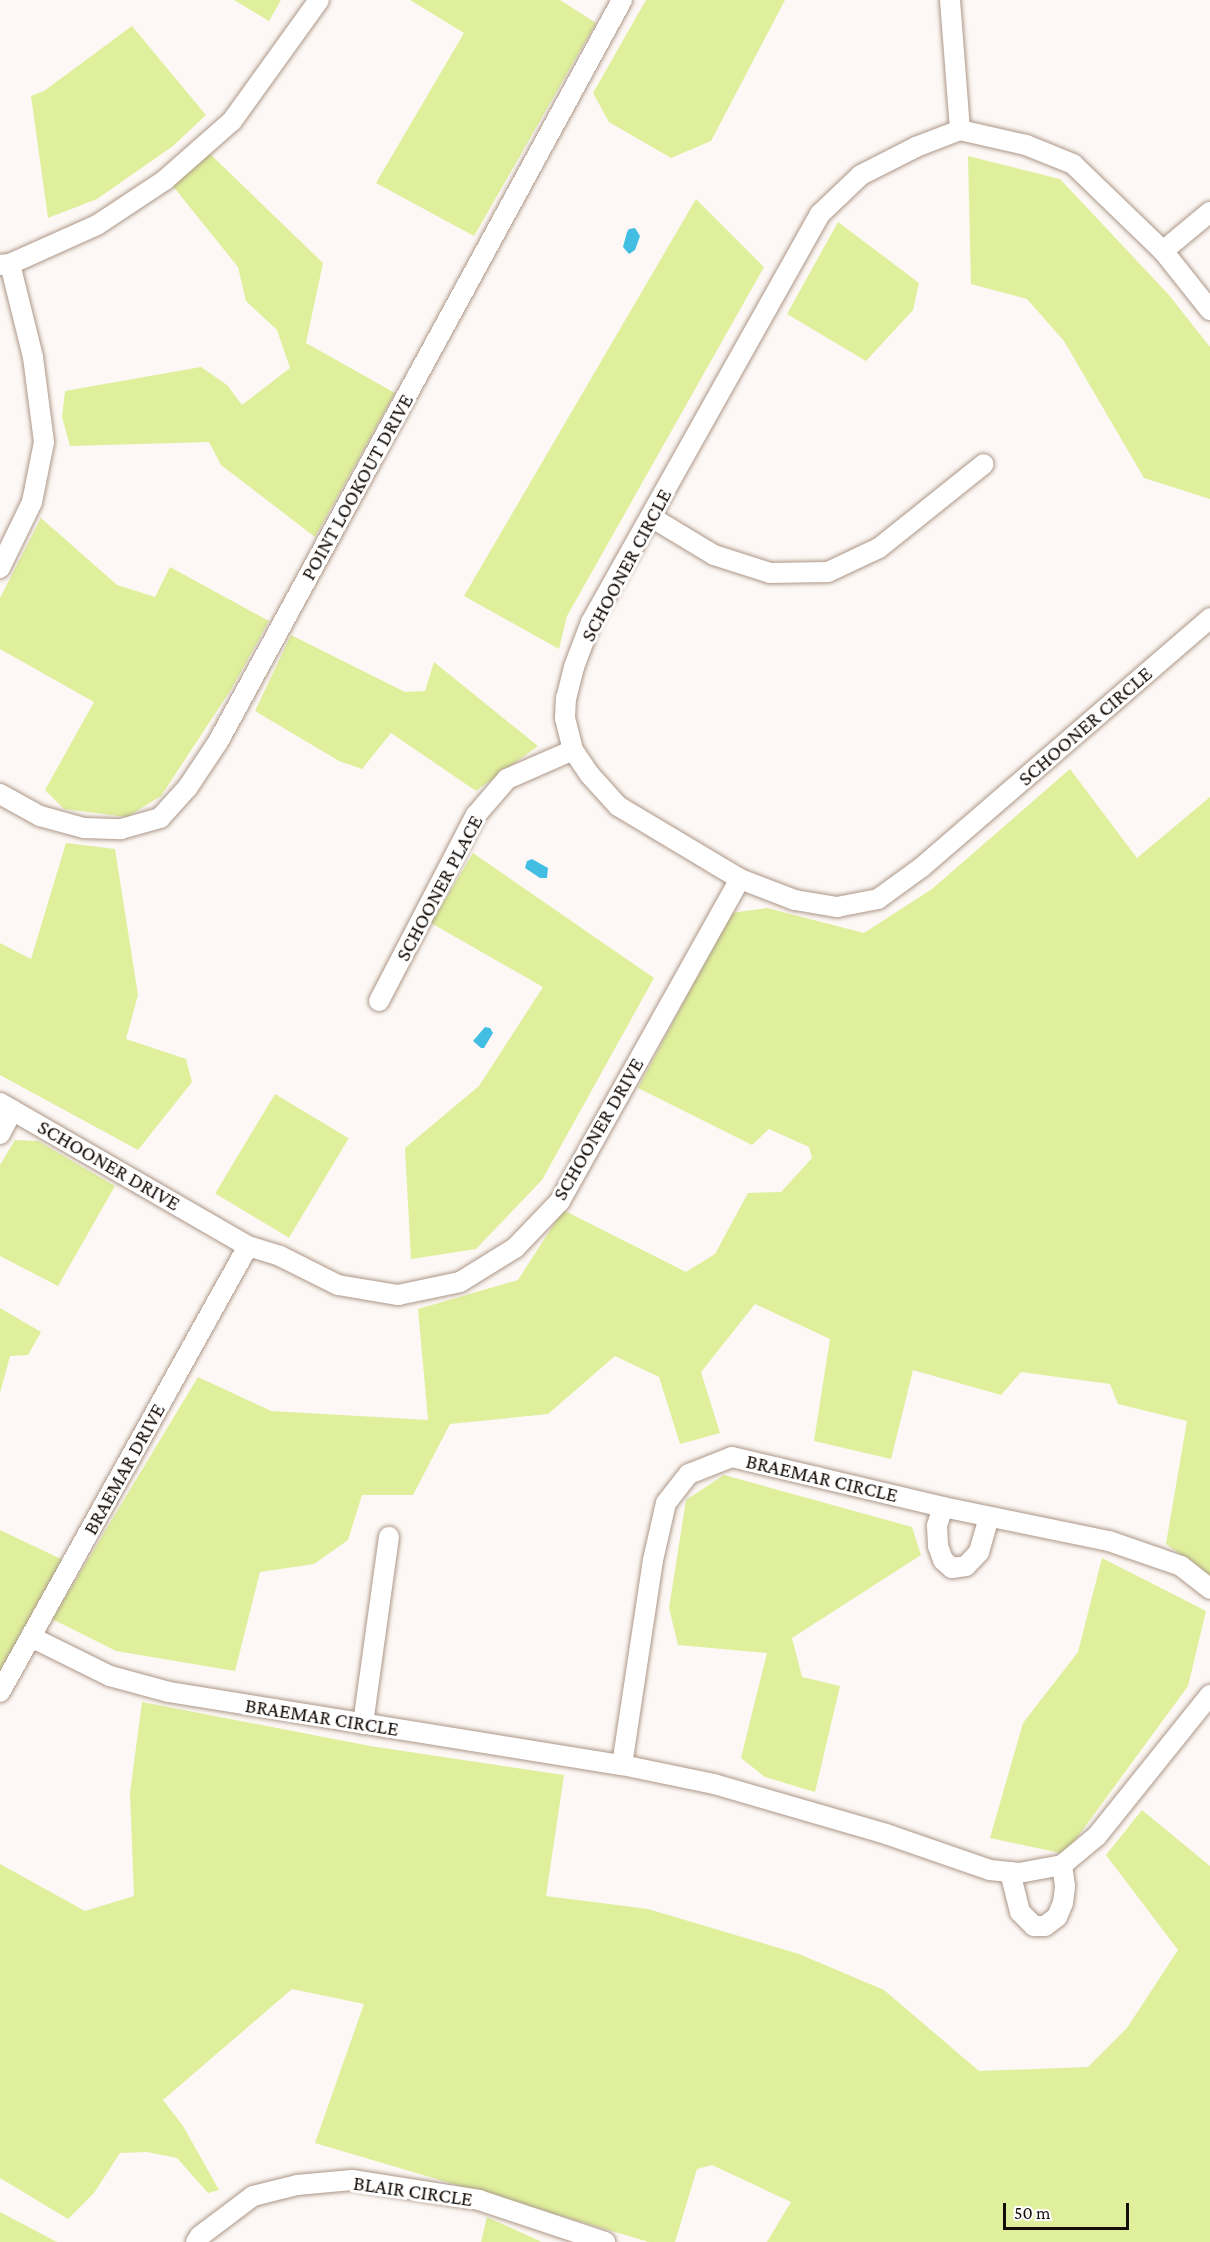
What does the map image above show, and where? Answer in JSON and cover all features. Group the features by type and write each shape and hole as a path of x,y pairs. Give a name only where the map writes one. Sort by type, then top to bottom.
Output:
{"street":[{"path":"0,568 32,502 44,442 33,357 5,265 97,225 165,180 232,121 319,0"},
{"name":"POINT LOOKOUT DRIVE","path":"0,794 40,816 84,828 121,829 160,818 188,787 218,742 622,0"},
{"path":"950,0 960,130 1026,145 1073,165 1163,251 1210,310"},
{"name":"SCHOONER CIRCLE","path":"960,130 916,147 861,175 820,214 591,622 566,698 565,718 573,750 590,775 618,806 740,879 795,900 837,907 878,899 922,867 1210,618"},
{"path":"1163,251 1210,212"},
{"path":"651,517 714,555 770,573 828,572 879,548 984,464"},
{"name":"SCHOONER PLACE","path":"379,1001 476,815 507,779 573,750"},
{"name":"SCHOONER DRIVE","path":"7,1106 248,1246 280,1256 338,1285 398,1295 460,1282 515,1248 560,1200 740,879"},
{"path":"0,1134 7,1106"},
{"name":"BRAEMAR DRIVE","path":"0,1692 248,1246"},
{"name":"BRAEMAR CIRCLE","path":"621,1765 653,1560 666,1503 689,1474 732,1457 943,1507 1109,1541 1181,1566 1210,1589"},
{"path":"943,1507 937,1526 938,1546 943,1560 952,1568 966,1566 979,1552 989,1516"},
{"path":"363,1724 389,1538"},
{"name":"BRAEMAR CIRCLE","path":"31,1636 110,1676 169,1692 621,1765 714,1784 886,1834 990,1870 1010,1872 1062,1865"},
{"path":"1010,1872 1020,1912 1034,1926 1045,1926 1057,1917 1063,1903 1065,1886 1062,1865 1097,1836 1210,1695"},
{"name":"BLAIR CIRCLE","path":"196,2242 200,2236 253,2196 297,2185 352,2180 479,2200 598,2241"}],"green space":[{"path":"234,0 281,0 269,21"},
{"path":"410,0 560,0 596,23 474,236 376,183 464,33"},
{"path":"646,0 785,0 711,141 671,158 609,122 593,93"},
{"path":"132,26 206,115 173,146 97,199 48,218 31,96 44,91"},
{"path":"209,153 323,263 306,343 395,393 315,537 221,465 209,442 70,446 62,417 65,391 201,367 227,385 242,405 290,368 277,330 246,301 238,267 172,185"},
{"path":"968,156 1060,179 1169,295 1210,347 1210,499 1144,478 1064,341 1027,299 971,284"},
{"path":"696,199 764,267 567,616 559,649 464,596"},
{"path":"838,222 919,283 913,310 866,361 787,314"},
{"path":"41,518 117,585 155,597 170,567 269,621 232,688 161,796 127,817 64,809 45,790 94,702 0,649 0,598"},
{"path":"291,635 405,692 425,691 434,662 538,746 476,791 391,733 362,769 339,761 255,711"},
{"path":"1070,769 1137,858 1210,797 1210,1575 1166,1544 1187,1421 1118,1404 1110,1384 1021,1372 1001,1395 913,1370 891,1459 814,1441 830,1339 755,1304 701,1372 720,1433 680,1444 659,1377 615,1356 548,1414 450,1424 413,1495 362,1495 348,1540 314,1564 260,1572 235,1671 116,1651 52,1619 198,1377 271,1411 428,1420 418,1309 518,1280 563,1210 686,1272 715,1254 748,1193 781,1192 812,1158 809,1147 769,1129 752,1145 638,1088 731,913 767,908 864,933 932,889"},
{"path":"66,843 115,849 138,995 126,1039 186,1059 192,1082 138,1150 0,1075 0,943 31,959"},
{"path":"473,853 654,978 542,1180 476,1249 411,1259 405,1148 479,1086 543,987 431,923"},
{"path":"275,1094 349,1138 289,1238 215,1193"},
{"path":"15,1140 38,1141 115,1186 58,1286 0,1256 0,1165"},
{"path":"0,1308 41,1332 28,1355 10,1356 0,1393"},
{"path":"724,1475 912,1527 921,1555 792,1638 802,1677 840,1686 815,1792 765,1777 741,1758 767,1653 678,1645 669,1608 686,1500"},
{"path":"0,1530 63,1560 0,1672"},
{"path":"1102,1558 1206,1611 1188,1686 1065,1854 990,1838 1023,1723 1078,1652"},
{"path":"142,1702 370,1746 564,1775 546,1896 648,1909 799,1954 884,1990 979,2071 1088,2067 1127,2028 1178,1950 1106,1855 1142,1810 1210,1866 1210,2242 767,2242 791,2202 712,2165 697,2169 675,2242 649,2242 315,2143 364,2004 292,1989 163,2100 183,2126 219,2190 208,2193 177,2158 147,2152 120,2153 94,2193 68,2219 0,2178 0,1864 85,1911 134,1896 130,1793"},
{"path":"0,2212 57,2242 0,2242"},
{"path":"487,2217 542,2242 481,2242"}],"water":[{"path":"635,228 640,236 635,250 629,254 623,247 627,232"},
{"path":"532,859 548,868 547,878 540,878 525,868 527,861"},
{"path":"485,1027 490,1028 493,1033 484,1048 481,1048 473,1041"}]}
